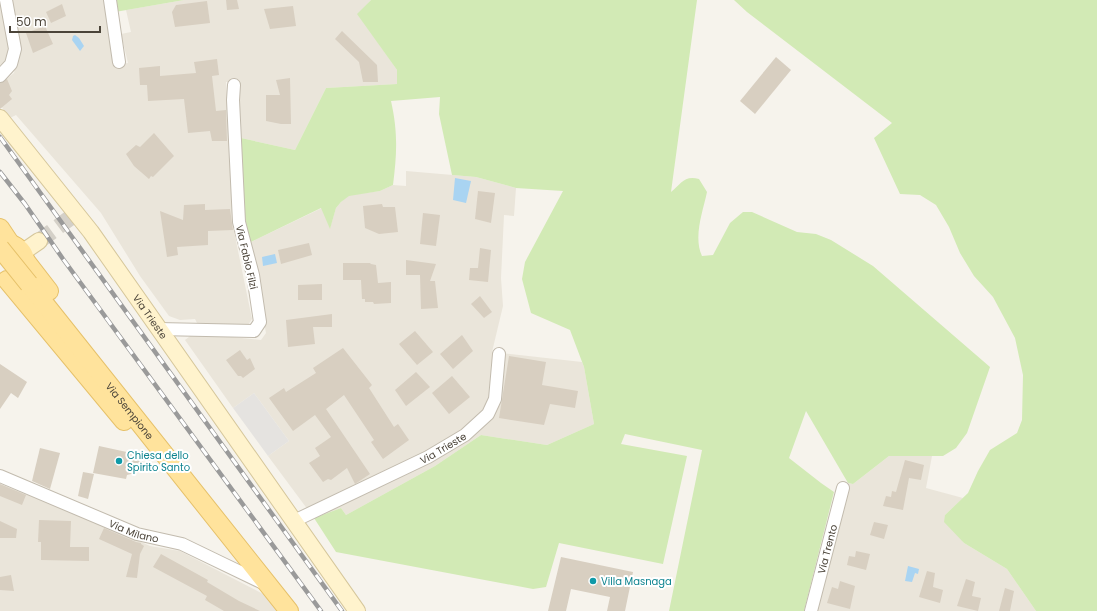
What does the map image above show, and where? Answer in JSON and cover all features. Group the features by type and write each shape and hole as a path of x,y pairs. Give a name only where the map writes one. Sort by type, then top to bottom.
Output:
{"main road":[{"path":"0,228 12,250 24,267 21,274 14,279 3,280"},
{"path":"12,250 134,396 170,450 172,466"},
{"name":"Via Sempione","path":"12,250 29,284 172,466 289,611"},
{"path":"3,280 137,435 153,441"}],"street":[{"path":"0,76 11,64 15,49 6,0"},
{"path":"110,0 119,62"},
{"name":"Via Fabio Filzi","path":"158,329 254,330 260,322 253,275 239,222 233,100 234,85"},
{"name":"Via Trieste","path":"0,118 158,329 357,611"},
{"path":"12,250 39,241"},
{"name":"Via Trieste","path":"294,521 428,457 465,435 488,414 495,399 499,354"},
{"name":"Via Milano","path":"0,476 137,534 182,544 267,585"},
{"name":"Via Trento","path":"810,611 843,488"}],"shaded area":[{"path":"0,0 10,49 5,65 0,69"},
{"path":"10,0 105,0 114,65 128,63 121,34 131,32 126,10 184,0 371,0 358,14 397,70 398,84 326,88 295,150 241,138 239,82 226,82 236,241 252,319 248,325 198,325 195,319 180,320 169,316 140,276 101,213 16,115 10,118 0,105 0,84 14,73 19,52"},
{"path":"406,171 476,177 516,188 514,216 504,215 501,278 503,306 492,352 582,362 594,424 547,445 481,435 435,466 346,515 341,508 314,518 268,456 289,441 254,393 233,408 185,340 194,333 261,340 266,333 249,243 322,208 330,228 336,208 349,195 380,191 393,185 406,186"},
{"path":"254,393 289,441 268,456 233,408"},
{"path":"889,456 932,456 926,488 963,498 945,515 964,543 1007,569 1036,611 817,611 848,483 853,484"},
{"path":"0,484 85,517 150,546 180,551 269,597 279,611 0,611"}],"green space":[{"path":"113,0 184,0 115,12"},
{"path":"371,0 697,0 671,192 686,179 694,178 699,179 707,192 701,216 698,241 702,256 713,255 730,223 743,212 752,212 797,232 816,234 831,240 873,266 990,367 967,433 956,448 943,456 889,456 853,484 848,483 806,411 789,458 834,492 804,611 669,611 702,450 625,434 621,444 687,456 663,564 559,543 546,587 533,589 336,552 314,518 341,508 346,515 435,466 481,435 547,445 594,424 584,367 570,330 531,313 522,279 525,262 563,191 516,188 476,177 452,175 439,114 440,97 391,101 395,123 396,143 393,185 380,191 349,196 336,208 330,229 321,208 249,243 242,196 241,138 295,150 326,88 397,84 397,70 357,14"},
{"path":"734,0 1097,0 1097,611 1036,611 1007,569 964,543 944,522 945,515 968,493 990,450 1017,433 1022,420 1023,375 1015,338 993,297 974,276 960,253 949,227 936,205 920,195 900,194 874,138 892,123 747,12"}],"water":[{"path":"75,35 84,46 80,51 72,40 73,36"},
{"path":"455,178 471,181 466,203 453,200"},
{"path":"275,254 277,263 263,266 262,257"},
{"path":"908,566 919,569 918,574 915,573 912,582 905,581"}],"building":[{"path":"226,0 237,0 239,9 227,10"},
{"path":"207,1 210,23 175,27 172,12 176,5"},
{"path":"62,4 66,16 51,23 46,12"},
{"path":"293,6 296,26 270,29 264,9"},
{"path":"45,26 53,44 33,53 26,33"},
{"path":"342,31 377,65 378,82 363,82 359,62 335,39"},
{"path":"776,57 791,70 755,114 740,101"},
{"path":"217,59 219,75 212,76 216,111 226,110 227,141 212,141 210,131 188,133 184,99 148,101 147,85 140,85 139,68 160,66 160,76 196,73 194,62"},
{"path":"290,78 291,124 266,121 266,95 280,95 276,80"},
{"path":"7,79 12,91 9,95 12,99 0,109 0,83"},
{"path":"154,133 174,156 153,177 151,176 149,179 134,166 126,154 136,145 140,147"},
{"path":"478,191 495,193 491,223 475,219"},
{"path":"205,204 205,210 230,209 233,230 208,231 208,245 177,247 178,255 167,257 160,211 183,220 184,205"},
{"path":"382,204 383,207 395,207 398,232 379,234 365,228 363,206"},
{"path":"423,213 440,215 436,246 420,244"},
{"path":"309,243 312,255 281,264 278,250"},
{"path":"480,248 491,250 488,282 469,280 470,268 478,268"},
{"path":"406,260 436,264 430,281 435,281 438,308 421,309 420,275 406,275"},
{"path":"343,263 370,263 376,265 378,283 391,282 391,303 374,304 373,302 365,302 365,299 362,299 361,280 343,280"},
{"path":"322,284 322,300 298,300 298,285"},
{"path":"480,296 492,312 484,318 471,304"},
{"path":"332,314 332,327 313,327 315,344 288,347 286,320"},
{"path":"415,331 433,352 417,365 399,344"},
{"path":"462,335 473,351 453,369 440,354"},
{"path":"343,348 372,385 369,388 394,427 398,424 409,440 383,459 371,442 374,440 344,395 326,409 370,474 355,484 347,468 331,480 328,479 323,482 309,463 320,456 315,448 331,437 315,415 293,431 269,398 284,388 286,392 316,373 313,368"},
{"path":"240,350 247,360 250,358 255,369 243,378 238,376 226,360"},
{"path":"509,356 546,362 542,385 578,391 575,408 550,404 544,425 499,418"},
{"path":"0,364 27,382 18,398 11,393 0,409"},
{"path":"416,372 430,387 406,406 395,390"},
{"path":"452,376 470,397 449,414 432,393"},
{"name":"Chiesa dello Spirito Santo","path":"99,446 136,454 142,458 143,465 139,472 127,475 126,479 93,473"},
{"path":"40,448 60,453 50,489 32,481"},
{"path":"905,460 924,465 921,480 909,478 903,510 883,506 886,496 891,497 892,491 896,492"},
{"path":"83,472 94,474 88,499 78,496"},
{"path":"0,484 26,495 22,505 0,496"},
{"path":"39,520 71,521 70,547 89,547 89,561 41,560 41,542 38,542"},
{"path":"0,521 17,529 16,538 0,538"},
{"path":"874,522 888,525 884,539 870,535"},
{"path":"104,528 141,543 144,546 140,554 137,578 126,577 132,554 99,539"},
{"path":"856,551 870,554 866,570 847,565 849,556 855,557"},
{"path":"161,554 208,580 207,582 239,601 260,611 224,611 205,600 207,596 153,567"},
{"name":"Villa Masnaga","path":"561,557 633,572 625,611 607,611 610,597 571,589 566,611 548,611"},
{"path":"927,571 935,573 933,587 943,590 940,603 919,597"},
{"path":"11,575 14,591 0,590 0,577"},
{"path":"966,579 975,582 972,596 981,598 978,611 957,606"},
{"path":"840,581 855,586 850,609 827,603 832,587 838,589"},
{"path":"1005,588 1014,591 1010,611 999,611"}],"tunnel":[{"path":"39,241 70,218"}],"railway":[{"path":"0,137 342,611"},
{"path":"0,172 25,204 63,259 321,611"}],"place":[{"name":"Chiesa dello Spirito Santo","path":"119,461"},
{"name":"Villa Masnaga","path":"593,581"}]}
